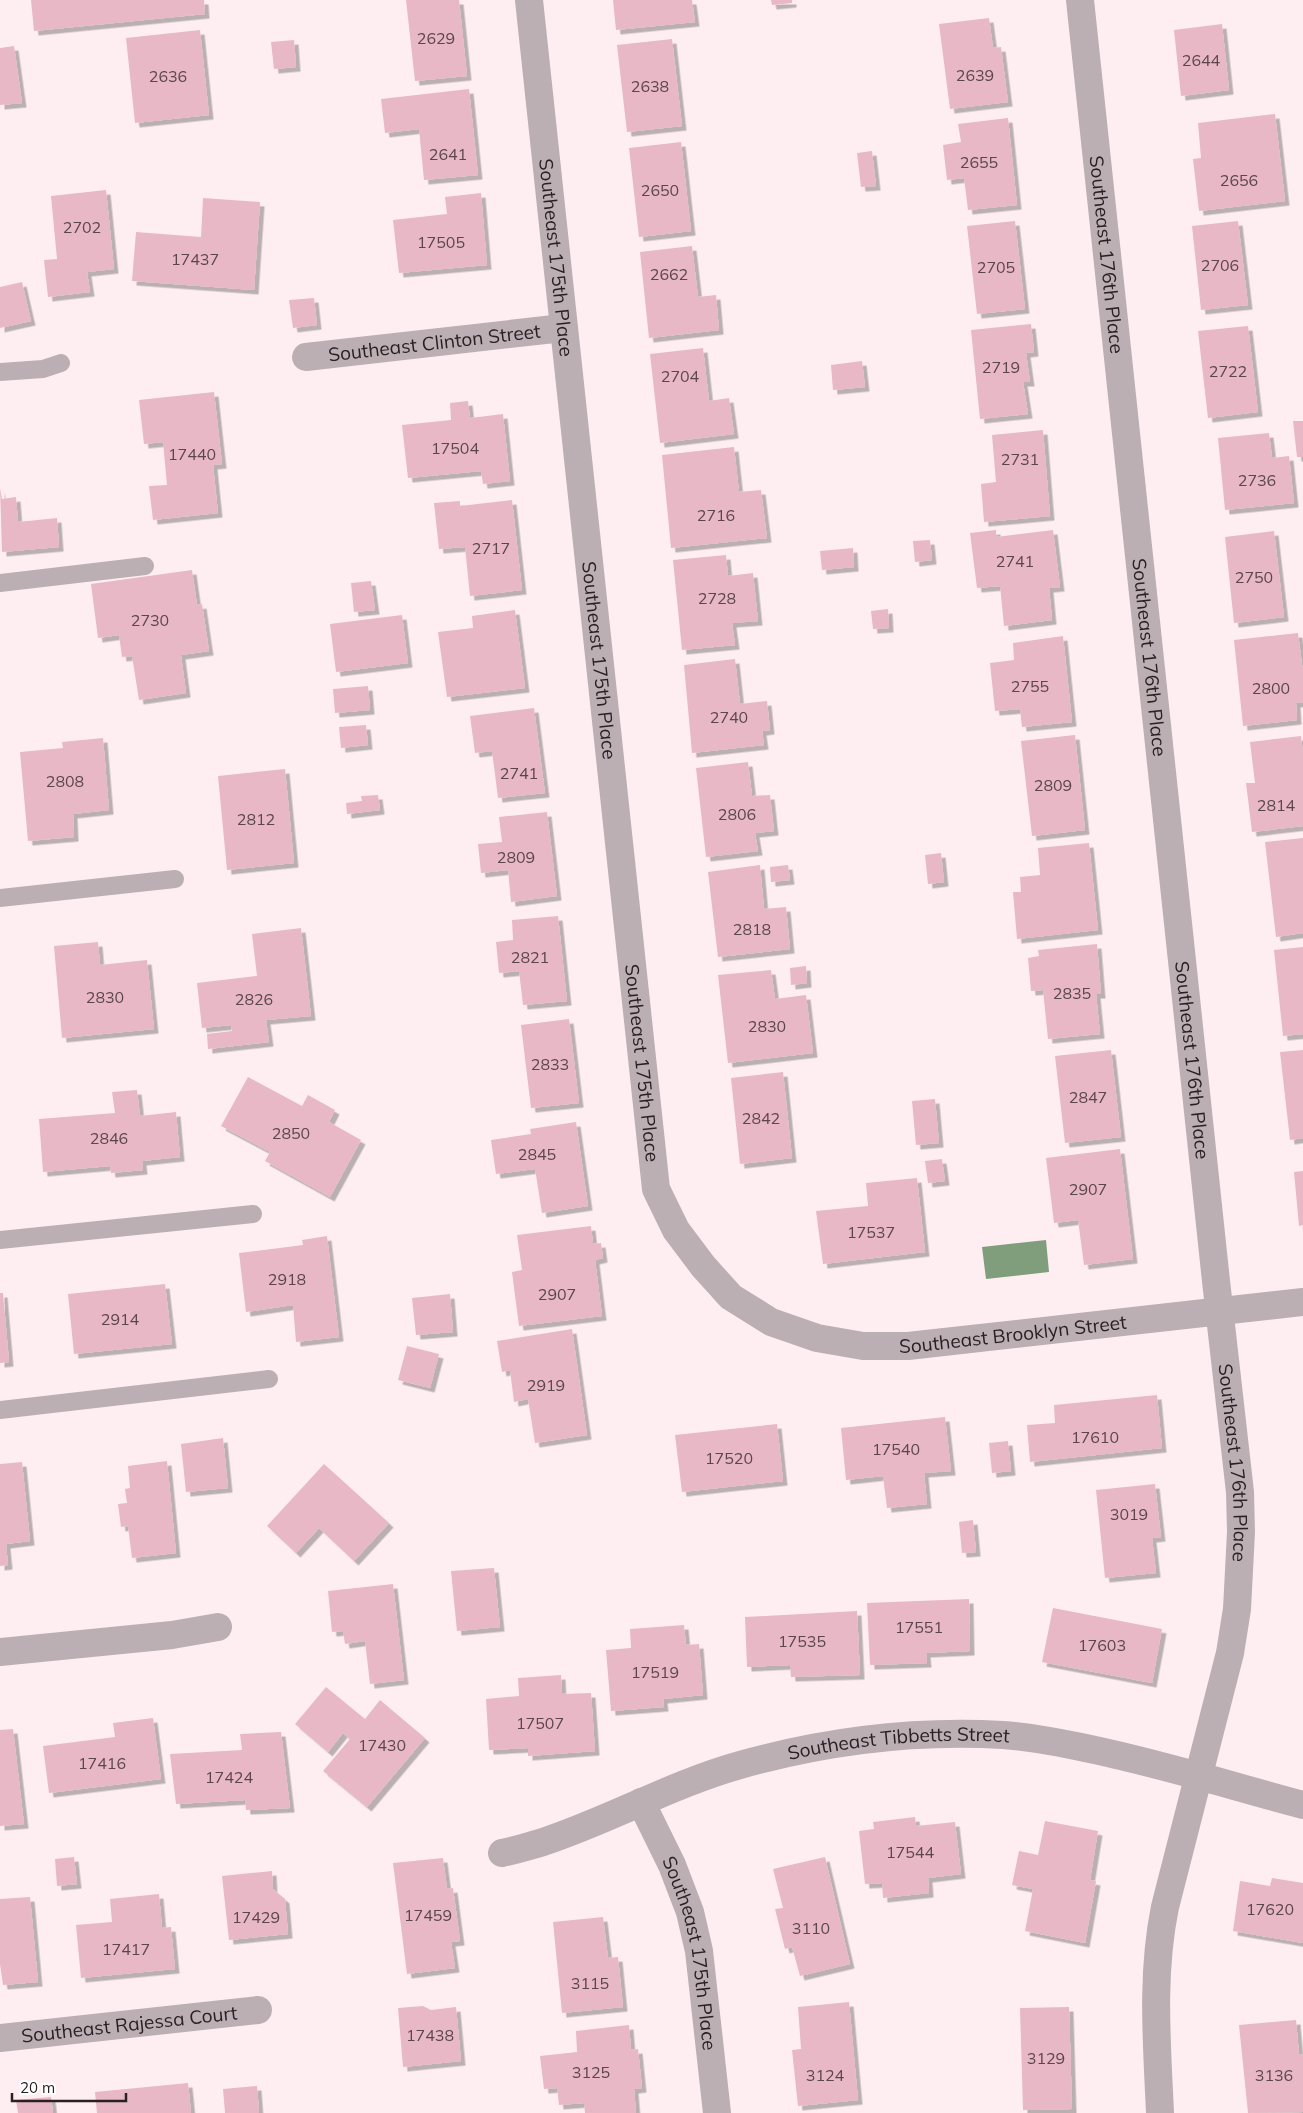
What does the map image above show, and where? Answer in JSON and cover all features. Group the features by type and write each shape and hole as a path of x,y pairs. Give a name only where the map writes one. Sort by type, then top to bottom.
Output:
{"street":[{"name":"Southeast 175th Place","path":"529,0 656,1189 676,1230 703,1266 731,1297"},
{"name":"Southeast 176th Place","path":"1080,0 1219,1312 1240,1492 1240,1569 1237,1609 1230,1653 1158,1942 1156,2028 1160,2113"},
{"name":"Southeast Clinton Street","path":"306,357 563,328"},
{"name":"Southeast Brooklyn Street","path":"731,1297 771,1322 817,1338 863,1346 908,1346 1303,1302"},
{"path":"0,1652 172,1635 218,1627"},
{"name":"Southeast Tibbetts Street","path":"502,1853 543,1842 690,1781 792,1752 895,1736 939,1734 1005,1735 1059,1743 1134,1758 1303,1805"},
{"name":"Southeast 175th Place","path":"641,1802 672,1865 690,1912 699,1951 717,2113"},
{"name":"Southeast Rajessa Court","path":"0,2038 258,2010"}],"lane":[{"path":"0,372 43,369 61,363"},
{"path":"0,583 145,566"},
{"path":"0,898 175,879"},
{"path":"0,1240 254,1214"},
{"path":"0,1410 269,1379"}],"shaded area":[{"path":"1046,1240 1049,1272 986,1279 982,1247"}],"building":[{"path":"31,0 204,0 205,14 34,31"},
{"path":"406,0 459,0 467,76 415,81"},
{"path":"613,0 692,0 695,22 616,30"},
{"path":"771,0 792,0 792,3 772,5"},
{"path":"989,18 993,48 1001,47 1008,102 950,109 939,24"},
{"path":"1222,24 1229,90 1181,96 1174,30"},
{"path":"200,30 209,115 135,123 126,38"},
{"path":"672,39 682,126 627,132 617,45"},
{"path":"294,40 296,67 274,69 271,42"},
{"path":"14,46 22,103 0,105 0,48"},
{"path":"469,89 478,175 424,180 419,129 385,133 381,99"},
{"path":"1275,114 1285,201 1199,211 1193,159 1201,158 1198,123"},
{"path":"1008,118 1017,205 968,210 964,178 947,180 943,145 961,142 958,124"},
{"path":"681,142 691,231 639,237 629,148"},
{"path":"872,151 876,186 861,187 857,153"},
{"path":"106,190 114,269 87,272 90,292 48,297 44,260 57,259 51,196"},
{"path":"481,193 487,265 399,273 393,220 447,214 445,197"},
{"path":"203,198 260,202 254,290 132,281 136,232 201,237"},
{"path":"1015,221 1025,309 977,314 967,226"},
{"path":"1238,221 1248,305 1201,310 1192,226"},
{"path":"692,246 698,297 716,295 719,330 649,338 640,252"},
{"path":"22,282 31,321 0,328 0,287"},
{"path":"314,298 317,325 293,328 289,300"},
{"path":"1031,324 1034,352 1026,353 1030,382 1023,382 1028,414 980,419 971,330"},
{"path":"1248,326 1258,412 1208,418 1198,331"},
{"path":"703,348 709,401 729,398 734,434 660,443 650,354"},
{"path":"862,361 865,387 833,390 831,365"},
{"path":"214,392 222,464 213,465 218,513 153,520 149,486 167,485 163,442 144,444 139,400"},
{"path":"468,401 470,418 503,414 510,481 483,484 481,471 408,478 402,425 451,420 450,403"},
{"path":"1293,421 1303,421 1303,457 1297,457"},
{"path":"1043,430 1050,516 984,522 981,484 996,482 992,435"},
{"path":"1269,433 1272,458 1289,456 1294,503 1225,510 1218,438"},
{"path":"734,447 739,492 761,490 767,538 671,548 662,455"},
{"path":"0,488 2,499 16,497 18,522 57,518 59,547 2,552"},
{"path":"512,500 522,590 470,596 465,547 439,549 434,503 460,501 460,506"},
{"path":"996,530 996,537 1053,530 1060,587 1049,588 1052,620 1004,626 1000,586 977,588 970,533"},
{"path":"1274,531 1284,617 1234,623 1225,537"},
{"path":"930,540 932,560 915,562 913,541"},
{"path":"853,548 854,567 822,570 820,551"},
{"path":"726,555 728,576 753,573 758,621 732,623 735,645 682,650 673,560"},
{"path":"192,570 197,605 202,604 209,651 181,655 186,693 139,700 132,656 122,657 119,635 98,638 91,584"},
{"path":"371,581 375,610 354,612 351,583"},
{"path":"888,609 889,628 873,629 871,611"},
{"path":"515,610 525,688 447,697 438,632 473,628 472,616"},
{"path":"402,615 408,663 336,672 330,624"},
{"path":"1298,633 1303,673 1303,702 1296,703 1297,720 1243,726 1234,640"},
{"path":"1063,636 1072,722 1022,727 1020,709 995,711 990,663 1014,660 1013,643"},
{"path":"735,659 740,704 767,701 770,730 762,731 764,745 692,753 684,665"},
{"path":"368,686 370,710 335,713 333,689"},
{"path":"534,708 545,793 498,798 492,751 475,753 470,716"},
{"path":"366,725 368,745 341,748 339,727"},
{"path":"1075,735 1085,830 1032,836 1021,741"},
{"path":"1301,736 1303,755 1303,826 1252,832 1246,783 1255,783 1250,742"},
{"path":"103,738 109,810 73,814 74,837 28,841 20,752 63,748 62,742"},
{"path":"748,762 752,796 770,795 774,831 755,833 758,851 706,857 696,768"},
{"path":"285,769 294,863 227,870 218,776"},
{"path":"378,795 380,810 347,814 346,803 362,801 361,796"},
{"path":"547,812 557,896 511,902 508,870 481,873 478,844 502,842 499,817"},
{"path":"1303,838 1303,933 1276,937 1265,842"},
{"path":"1089,843 1098,930 1017,939 1013,892 1021,892 1020,877 1040,875 1038,848"},
{"path":"941,853 944,882 928,884 925,855"},
{"path":"760,865 764,909 786,907 790,949 718,957 708,872"},
{"path":"788,865 790,880 771,882 770,867"},
{"path":"558,916 567,1001 523,1005 519,971 499,973 496,942 513,940 512,920"},
{"path":"301,928 311,1016 266,1020 269,1042 208,1049 207,1034 232,1031 231,1025 202,1028 197,983 257,976 252,934"},
{"path":"98,942 100,965 147,960 154,1029 62,1038 54,946"},
{"path":"1097,944 1101,994 1096,994 1100,1034 1048,1039 1043,990 1031,991 1028,958 1039,956 1038,950"},
{"path":"1303,947 1303,1034 1283,1036 1274,950"},
{"path":"806,966 807,983 791,985 790,968"},
{"path":"771,970 775,999 806,995 813,1053 728,1063 718,975"},
{"path":"569,1019 579,1103 531,1108 521,1025"},
{"path":"1111,1050 1121,1137 1065,1143 1055,1056"},
{"path":"1303,1050 1303,1138 1290,1140 1280,1052"},
{"path":"783,1072 792,1158 740,1164 731,1078"},
{"path":"248,1077 302,1106 308,1095 335,1110 329,1122 361,1140 330,1197 265,1161 270,1152 221,1126"},
{"path":"137,1090 140,1116 176,1112 180,1157 142,1161 143,1170 111,1173 110,1166 43,1172 39,1119 115,1113 112,1092"},
{"path":"935,1099 939,1143 916,1145 912,1101"},
{"path":"576,1122 588,1206 542,1213 535,1169 496,1174 491,1140 531,1134 530,1129"},
{"path":"1120,1149 1133,1259 1084,1265 1078,1220 1054,1223 1046,1158"},
{"path":"942,1159 945,1181 928,1183 925,1161"},
{"path":"1303,1171 1303,1225 1299,1226 1294,1172"},
{"path":"917,1178 925,1252 823,1264 816,1211 868,1206 866,1183"},
{"path":"591,1226 593,1244 601,1243 603,1258 595,1260 602,1316 519,1326 512,1272 522,1270 517,1235"},
{"path":"327,1236 339,1337 296,1342 293,1305 246,1312 239,1253 303,1245 302,1240"},
{"path":"165,1284 172,1344 74,1354 68,1294"},
{"path":"0,1293 3,1293 9,1362 0,1363"},
{"path":"450,1294 453,1332 416,1335 412,1298"},
{"path":"572,1329 587,1435 535,1443 528,1399 514,1402 510,1370 502,1372 497,1341"},
{"path":"407,1346 439,1354 430,1388 398,1380"},
{"path":"1157,1395 1162,1448 1030,1462 1027,1425 1055,1423 1054,1405"},
{"path":"945,1417 951,1471 924,1473 927,1504 887,1508 883,1476 846,1480 841,1428"},
{"path":"777,1424 783,1481 682,1492 675,1435"},
{"path":"223,1438 228,1488 186,1492 181,1444"},
{"path":"1008,1441 1011,1471 992,1473 989,1443"},
{"path":"167,1461 176,1553 132,1558 128,1526 121,1527 118,1504 127,1503 125,1489 130,1488 128,1466"},
{"path":"22,1462 30,1541 6,1544 8,1565 0,1566 0,1464"},
{"path":"324,1464 389,1523 354,1561 319,1528 296,1553 267,1526"},
{"path":"1155,1484 1161,1537 1152,1538 1156,1573 1105,1578 1096,1490"},
{"path":"973,1520 976,1552 962,1553 959,1522"},
{"path":"494,1568 500,1627 457,1631 451,1571"},
{"path":"393,1584 404,1680 370,1684 365,1641 345,1644 343,1631 332,1632 328,1591"},
{"path":"969,1599 970,1651 926,1653 927,1663 870,1665 867,1603"},
{"path":"1053,1608 1162,1629 1152,1683 1042,1662"},
{"path":"857,1611 860,1675 791,1677 790,1665 747,1667 745,1617"},
{"path":"684,1625 686,1645 699,1644 703,1695 663,1699 664,1707 611,1711 606,1650 631,1648 630,1629"},
{"path":"561,1675 562,1694 591,1693 595,1751 528,1756 528,1748 489,1750 486,1699 519,1696 518,1678"},
{"path":"326,1687 365,1719 380,1700 425,1738 367,1807 323,1771 350,1739 343,1733 328,1752 295,1724"},
{"path":"153,1718 161,1779 49,1793 43,1746 115,1737 113,1723"},
{"path":"13,1729 24,1824 0,1826 0,1730"},
{"path":"281,1732 290,1808 246,1810 245,1800 176,1804 170,1754 242,1750 240,1734"},
{"path":"915,1817 916,1826 955,1822 961,1874 928,1878 929,1893 883,1898 882,1883 865,1884 859,1831 874,1829 873,1822"},
{"path":"1045,1821 1098,1831 1090,1880 1096,1881 1085,1943 1025,1931 1033,1889 1012,1885 1019,1851 1038,1855"},
{"path":"74,1857 77,1884 57,1886 55,1859"},
{"path":"825,1857 850,1964 800,1976 792,1947 785,1949 775,1909 783,1908 773,1869"},
{"path":"443,1858 447,1889 453,1888 460,1941 451,1942 455,1968 407,1974 393,1863"},
{"path":"272,1871 273,1889 285,1899 288,1934 229,1940 222,1876"},
{"path":"1272,1878 1303,1883 1303,1943 1233,1931 1240,1881 1270,1886"},
{"path":"159,1894 162,1928 171,1927 175,1969 81,1978 76,1925 112,1922 110,1899"},
{"path":"30,1897 38,1982 3,1985 0,1964 0,1899"},
{"path":"603,1917 608,1958 618,1957 623,2007 562,2013 553,1922"},
{"path":"849,2002 858,2100 798,2106 792,2050 801,2049 798,2007"},
{"path":"423,2006 431,2010 456,2007 461,2061 403,2067 398,2008"},
{"path":"1069,2007 1072,2109 1023,2110 1020,2008"},
{"path":"1296,2020 1299,2055 1303,2054 1303,2112 1248,2113 1239,2025"},
{"path":"629,2025 631,2050 638,2049 642,2088 634,2089 636,2113 585,2113 584,2103 559,2105 557,2088 544,2089 540,2056 577,2052 576,2031"},
{"path":"188,2083 191,2113 97,2113 95,2092"},
{"path":"257,2086 259,2113 225,2113 223,2089"},
{"path":"51,2097 53,2113 18,2113 16,2100"}]}
